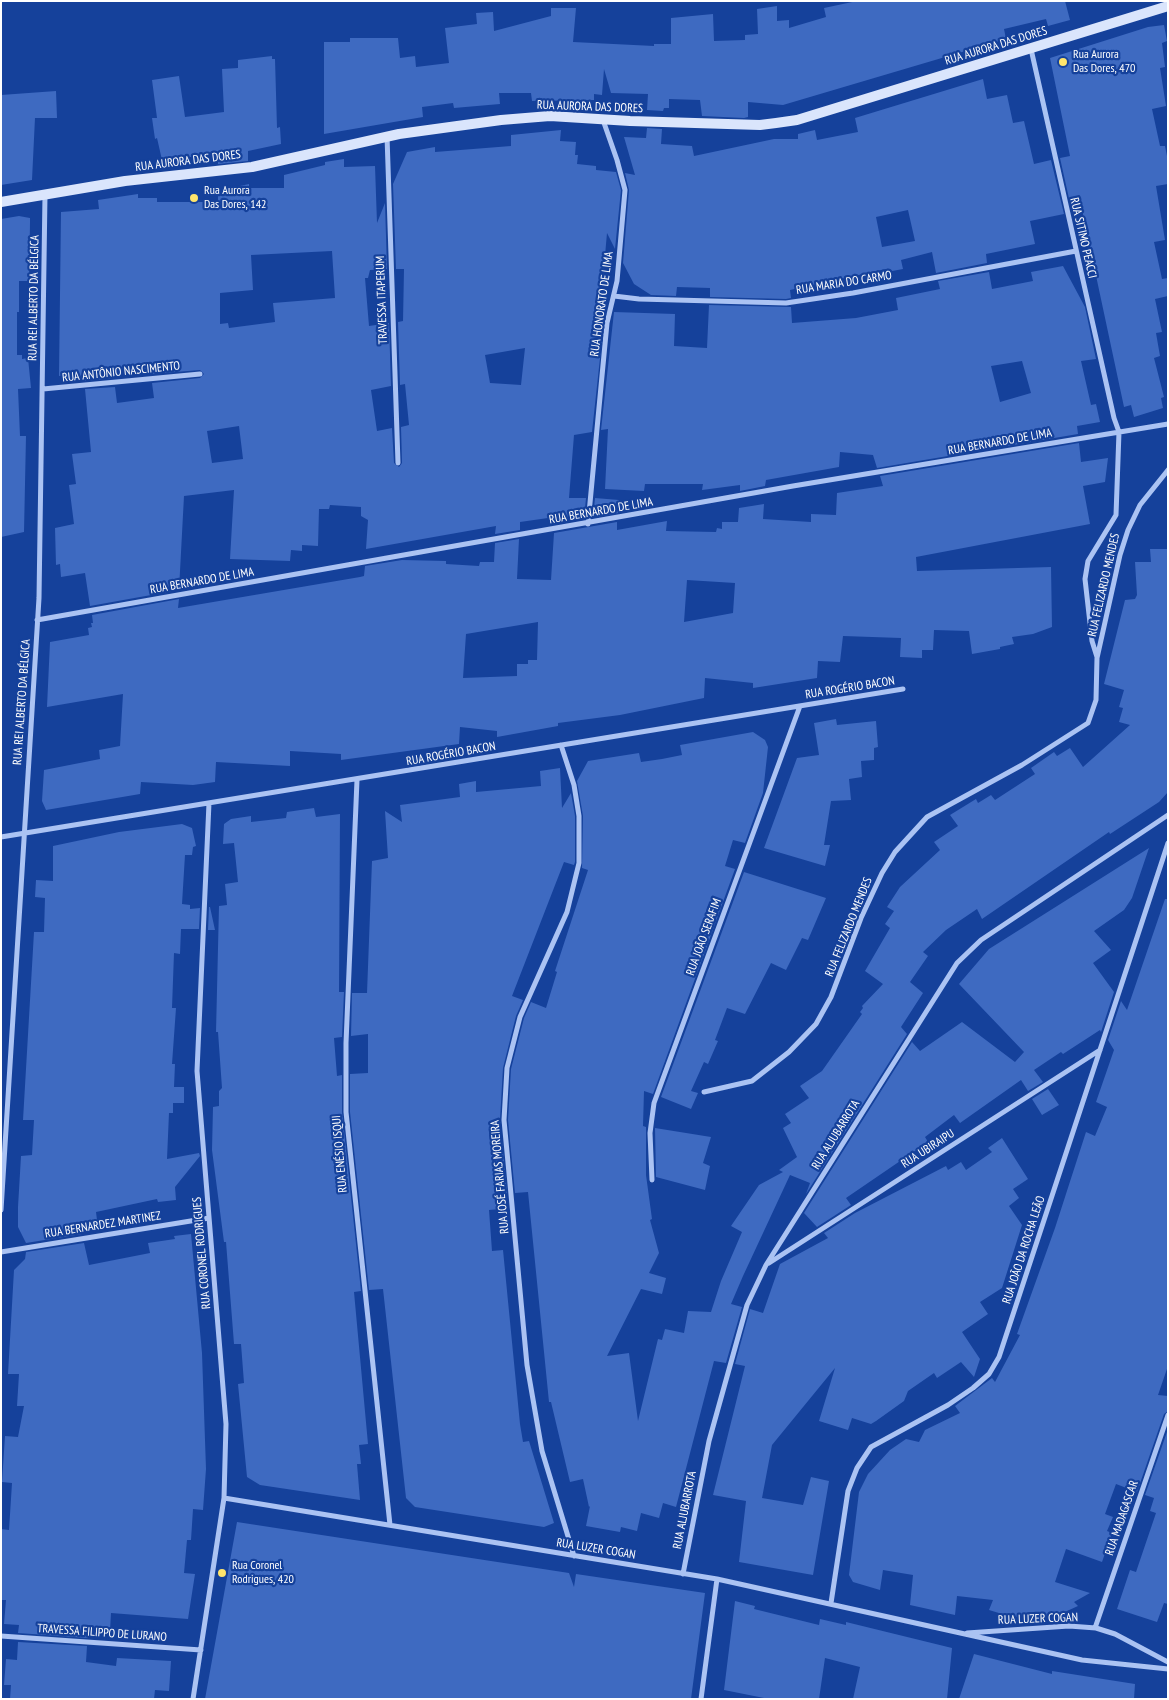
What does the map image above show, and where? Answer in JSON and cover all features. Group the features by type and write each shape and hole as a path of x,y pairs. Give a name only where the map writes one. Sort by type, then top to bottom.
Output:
{"main road":[{"name":"RUA AURORA DAS DORES","path":"1,202 125,181 252,167 386,136 550,116 760,125 797,120 1168,6"}],"street":[{"name":"RUA SITIMO PEACCI","path":"1031,49 1114,418 1119,432"},
{"name":"RUA HONORATO DE LIMA","path":"588,524 607,323 617,281 625,190 603,119"},
{"name":"TRAVESSA ITAPERUM","path":"386,136 398,463"},
{"name":"RUA REI ALBERTO DA BÉLGICA","path":"1,1210 37,620 44,390 46,194"},
{"name":"RUA MARIA DO CARMO","path":"614,296 639,299 786,303 852,293 1076,251"},
{"name":"RUA ANTÔNIO NASCIMENTO","path":"44,390 200,374"},
{"name":"RUA BERNARDO DE LIMA","path":"37,620 588,524 793,486 1168,424"},
{"name":"RUA FELIZARDO MENDES","path":"1097,658 1092,641 1085,579 1088,561 1116,515 1119,432"},
{"name":"RUA FELIZARDO MENDES","path":"704,1092 752,1081 803,1040 816,1024 832,997 861,918 882,873 895,852 928,817 1022,765 1088,723 1096,700 1097,658 1120,555 1128,530 1140,505 1168,470"},
{"name":"RUA ROGÉRIO BACON","path":"1,837 904,689"},
{"name":"RUA JOÃO SERAFIM","path":"652,1180 650,1133 654,1103 800,706"},
{"name":"RUA JOSÉ FARIAS MOREIRA","path":"560,745 574,784 579,816 579,863 567,912 520,1017 507,1068 504,1120 527,1365 542,1451 574,1556"},
{"name":"RUA ENÉSIO ISQUI","path":"357,780 346,1043 346,1112 390,1525"},
{"name":"RUA CORONEL RODRIGUES","path":"193,1699 224,1498 226,1424 197,1071 209,803"},
{"name":"RUA ALJUBARROTA","path":"683,1574 708,1441 747,1305 766,1265 964,955 981,940 1168,815"},
{"name":"RUA JOÃO DA ROCHA LEÃO","path":"831,1603 848,1491 857,1468 871,1448 948,1405 973,1388 989,1374 999,1357 1168,843"},
{"name":"RUA UBIRAIPU","path":"766,1265 1100,1050"},
{"name":"RUA BERNARDEZ MARTINEZ","path":"1,1252 209,1218"},
{"name":"RUA MADAGASCAR","path":"1095,1628 1168,1415"},
{"name":"RUA LUZER COGAN","path":"224,1498 717,1579 1082,1660 1168,1669"},
{"path":"701,1699 717,1579"},
{"name":"RUA LUZER COGAN","path":"962,1633 1069,1626 1095,1628 1115,1634 1168,1662"},
{"name":"TRAVESSA FILIPPO DE LURANO","path":"1,1636 201,1650"}],"building":[{"path":"857,1 1065,1 1070,20 1048,26 1046,19 1004,29 1006,39 783,105 748,102 748,117 744,118 702,116 700,100 669,99 669,108 664,108 663,111 647,110 648,94 611,93 604,69 602,95 594,94 594,100 532,101 531,93 499,93 500,104 454,108 453,103 422,107 423,117 324,134 324,42 350,42 350,38 398,38 400,58 415,56 416,67 449,63 445,28 477,24 476,13 493,12 494,31 551,16 551,8 576,8 573,42 654,46 654,44 671,44 671,18 713,14 714,41 745,40 745,35 758,34 757,9 777,6 777,21 789,20 789,28 826,17 824,8"},
{"path":"1164,25 1167,41 1162,43 1165,67 1160,68 1166,106 1152,109 1160,146 1165,146 1168,161 1168,184 1156,186 1165,240 1154,242 1162,279 1168,278 1168,296 1155,299 1162,332 1156,333 1160,356 1154,358 1164,397 1161,398 1163,408 1134,417 1131,405 1124,407 1082,210 1072,212 1060,158 1070,156 1050,58 1148,27"},
{"path":"272,56 272,59 275,59 277,128 280,127 281,144 248,151 248,161 218,164 218,154 162,160 157,138 155,139 152,118 157,118 152,80 179,76 185,117 224,112 222,69 238,68 238,60"},
{"path":"983,79 987,99 1007,95 1013,123 1024,121 1034,164 1051,160 1064,214 1030,221 1035,244 986,254 987,263 936,273 932,252 901,260 903,269 887,272 886,269 790,290 791,298 786,299 710,297 710,288 677,287 676,296 651,295 634,284 623,263 629,190 625,173 635,175 624,137 646,138 647,128 662,129 661,144 692,146 694,156 774,139 798,139 798,134 815,130 817,140 858,132 855,118","holes":["908,210 915,241 882,247 876,217"]},
{"path":"56,91 57,118 35,118 32,180 1,185 1,95"},
{"path":"561,130 560,141 576,142 575,155 578,155 577,164 596,166 596,170 616,172 621,190 615,249 607,233 600,312 605,312 592,432 574,435 569,498 586,498 584,519 554,524 555,517 520,522 520,530 495,534 496,526 366,549 368,520 361,516 361,507 330,505 329,509 319,509 318,546 302,545 302,551 291,550 290,561 230,559 234,490 184,496 179,590 90,606 85,573 61,577 60,564 56,565 55,528 74,524 69,485 76,484 72,454 91,452 85,389 115,387 117,403 154,398 152,383 200,378 204,374 200,370 151,374 150,369 113,369 114,378 84,381 83,376 74,377 74,374 59,376 61,212 99,209 98,200 138,194 138,198 157,198 157,202 218,202 218,191 249,184 249,188 284,188 284,175 325,165 325,162 344,159 344,167 375,166 377,223 385,203 387,269 370,270 368,278 365,278 369,326 389,323 391,386 371,390 377,431 392,428 394,463 399,467 402,463 401,427 409,425 405,384 400,385 398,322 403,321 404,269 396,269 393,184 407,152 435,147 435,152 511,146 511,135","holes":["332,251 335,298 273,303 275,322 229,328 228,323 220,324 220,293 253,290 251,255","525,348 521,385 490,383 485,355","239,426 243,459 212,463 207,431"]},
{"path":"19,216 30,218 29,281 19,281 19,312 17,312 17,355 22,355 22,359 28,358 31,388 18,389 20,436 26,436 24,532 1,537 1,219"},
{"path":"1063,266 1085,307 1096,359 1081,361 1091,405 1096,404 1100,422 1077,426 1078,434 877,468 873,455 840,452 839,467 766,480 765,486 740,491 740,485 702,490 703,484 645,484 644,491 605,489 608,429 601,430 614,312 675,314 674,346 707,348 709,305 791,307 792,323 856,318 898,310 896,298 940,289 938,281 989,272 992,289 1033,281 1031,272","holes":["1022,361 1031,393 1000,402 991,366"]},
{"path":"1079,443 1081,462 1108,458 1105,482 1083,486 1090,524 916,557 917,571 1051,567 1052,627 1033,634 1012,637 1014,644 1000,647 1000,649 972,654 969,631 934,630 933,650 922,650 922,658 900,657 901,638 843,636 840,662 818,661 817,678 753,688 753,683 705,678 704,698 620,715 558,723 558,726 497,737 497,731 460,727 459,744 341,760 341,754 290,751 290,766 216,762 215,782 193,785 141,782 140,794 46,810 42,801 44,770 100,759 99,750 120,746 123,694 47,707 50,642 89,635 88,628 92,627 91,623 93,623 92,615 179,599 178,608 360,577 364,576 365,566 402,560 446,561 446,564 479,566 480,562 494,562 495,543 519,539 517,579 551,580 554,533 617,522 617,530 667,521 666,531 716,532 717,528 722,529 722,522 738,522 739,508 764,504 763,519 811,522 811,514 836,515 837,493 883,486 880,476","holes":["687,580 735,583 733,613 684,622","538,622 537,660 528,660 528,664 517,664 517,676 463,678 466,634"]},
{"path":"595,498 619,500 618,513 593,517"},
{"path":"1150,549 1168,549 1168,792 1159,802 1110,834 1109,832 982,919 977,909 946,930 923,952 928,956 910,982 923,993 901,1027 907,1034 806,1194 810,1183 790,1175 743,1276 731,1304 742,1307 726,1363 714,1361 676,1507 663,1503 659,1518 641,1513 637,1531 621,1527 620,1532 586,1526 590,1506 583,1479 570,1482 551,1402 549,1402 528,1192 515,1193 508,1120 511,1069 524,1018 531,1002 546,1008 557,972 555,971 588,870 582,868 583,816 577,781 588,761 639,753 641,762 662,759 682,755 680,745 753,732 765,740 768,747 763,793 745,843 733,840 725,866 735,869 653,1094 644,1091 643,1126 646,1127 646,1175 652,1219 650,1220 659,1253 649,1273 666,1278 662,1294 641,1289 607,1356 629,1353 638,1421 658,1339 662,1340 665,1329 684,1333 688,1311 711,1312 721,1281 742,1232 731,1226 759,1185 783,1172 779,1170 797,1157 783,1128 791,1123 785,1114 809,1098 800,1086 822,1071 862,1014 860,1012 863,1008 862,1006 883,984 865,971 890,928 885,924 894,911 887,907 900,887 940,850 934,842 958,826 950,815 976,799 978,803 991,795 995,800 1035,774 1031,768 1054,752 1057,756 1070,748 1083,767 1130,725 1119,722 1123,708 1119,707 1124,690 1104,684 1125,600 1135,599 1137,595 1135,562 1151,562"},
{"path":"836,719 837,725 876,721 878,747 874,748 874,760 861,761 862,777 849,779 851,800 831,801 824,845 830,845 825,866 764,848 797,758 819,755 814,723"},
{"path":"560,768 562,808 571,793 575,816 575,862 574,865 564,862 512,996 523,1000 516,1016 503,1068 500,1120 507,1194 499,1195 500,1209 489,1210 492,1251 503,1250 523,1442 529,1441 554,1523 544,1527 415,1507 406,1498 383,1289 369,1290 350,1112 350,1074 368,1073 368,1034 351,1036 352,993 367,993 372,861 388,858 385,811 402,822 400,805 460,797 459,784 476,781 476,792 541,786 540,771"},
{"path":"314,808 316,817 340,814 339,992 344,992 342,1037 334,1038 337,1076 342,1075 342,1112 361,1291 354,1292 368,1444 359,1445 361,1464 357,1464 360,1500 260,1485 247,1477 238,1384 244,1383 241,1344 234,1344 226,1242 224,1242 212,1150 213,1107 219,1106 219,1091 222,1088 218,1032 216,1032 219,906 227,905 225,884 238,882 234,843 223,844 224,824 231,819 251,816 251,822 286,818 287,812"},
{"path":"182,824 192,828 196,846 193,847 192,855 185,855 182,904 190,905 190,909 200,908 199,929 181,929 180,954 174,953 172,1008 176,1008 172,1064 175,1064 174,1087 184,1087 184,1103 173,1103 173,1113 169,1113 167,1159 199,1153 200,1156 175,1187 176,1200 158,1202 157,1199 96,1212 97,1220 80,1222 82,1234 26,1243 18,1227 18,1207 21,1156 32,1155 34,1120 23,1120 34,932 44,932 45,898 35,897 36,880 53,881 53,846 119,832"},
{"path":"1149,848 1132,898 1124,910 1094,931 1111,950 1093,963 1114,992 1101,1032 1100,1030 1063,1054 1061,1052 1034,1070 1043,1082 1028,1091 1021,1080 960,1123 954,1115 925,1137 928,1142 846,1198 851,1205 817,1227 804,1213 912,1042 920,1051 962,1022 1015,1062 1024,1052 959,984 989,949"},
{"path":"744,872 826,898 808,940 802,938 786,970 771,963 745,1014 727,1008 715,1040 718,1041 708,1064 704,1062 691,1091 698,1093 691,1109 661,1097"},
{"path":"1165,899 1168,899 1168,1366 1158,1395 1168,1396 1168,1411 1164,1414 1137,1492 1116,1484 1105,1514 1113,1517 1107,1531 1112,1533 1102,1562 1066,1549 1055,1582 1090,1593 1074,1602 1078,1606 1056,1616 1012,1617 989,1610 993,1600 957,1596 955,1615 910,1605 913,1575 883,1570 880,1590 853,1582 849,1575 859,1492 868,1474 890,1450 906,1439 919,1442 925,1430 960,1413 955,1406 992,1378 995,1382 1020,1335 1017,1334 1055,1228 1086,1132 1095,1136 1107,1107 1096,1102 1114,1050 1108,1040 1121,1001 1127,1010"},
{"path":"210,907 215,930 208,930"},
{"path":"1048,1089 1059,1105 1042,1115 1032,1099"},
{"path":"655,1128 711,1137 703,1163 710,1166 705,1190 656,1177"},
{"path":"1002,1138 1028,1179 1013,1189 1019,1198 1009,1206 1022,1225 1002,1288 980,1302 988,1314 962,1332 980,1359 974,1377 961,1362 937,1378 934,1373 908,1391 904,1401 876,1421 871,1424 852,1418 848,1430 819,1421 835,1368 772,1445 762,1498 803,1505 811,1477 829,1481 813,1575 739,1562 746,1501 713,1495 745,1366 735,1364 750,1309 763,1313 780,1264 828,1238 824,1233 855,1213 946,1166 948,1170 961,1162 966,1170 992,1152 988,1148"},
{"path":"191,1234 202,1353 206,1469 203,1510 193,1509 191,1540 187,1540 184,1573 195,1574 188,1619 111,1613 110,1631 89,1630 88,1638 18,1633 19,1625 4,1624 6,1600 1,1600 1,1529 9,1530 12,1483 2,1482 5,1436 18,1437 24,1406 17,1406 19,1374 8,1374 14,1270 25,1259 26,1252 84,1243 89,1265 150,1253 148,1243 175,1239 174,1236"},
{"path":"1168,1429 1168,1604 1164,1603 1157,1622 1117,1609 1130,1570 1136,1572 1156,1513 1150,1511 1154,1498 1145,1495"},
{"path":"237,1522 569,1573 574,1587 576,1574 705,1593 691,1699 205,1699"},
{"path":"735,1601 755,1606 754,1609 819,1625 820,1619 846,1625 846,1622 952,1648 947,1699 853,1699 860,1667 825,1658 819,1699 769,1699 724,1690"},
{"path":"18,1642 87,1646 86,1662 116,1666 117,1658 171,1661 169,1691 155,1690 154,1699 10,1699 11,1685 4,1685 6,1659 17,1660"},
{"path":"974,1654 1052,1674 1052,1671 1135,1684 1134,1699 959,1699"}],"place":[{"name":"Rua Aurora Das Dores, 470","path":"1063,62"},
{"name":"Rua Aurora Das Dores, 142","path":"194,198"},
{"name":"Rua Coronel Rodrigues, 420","path":"222,1573"}]}
